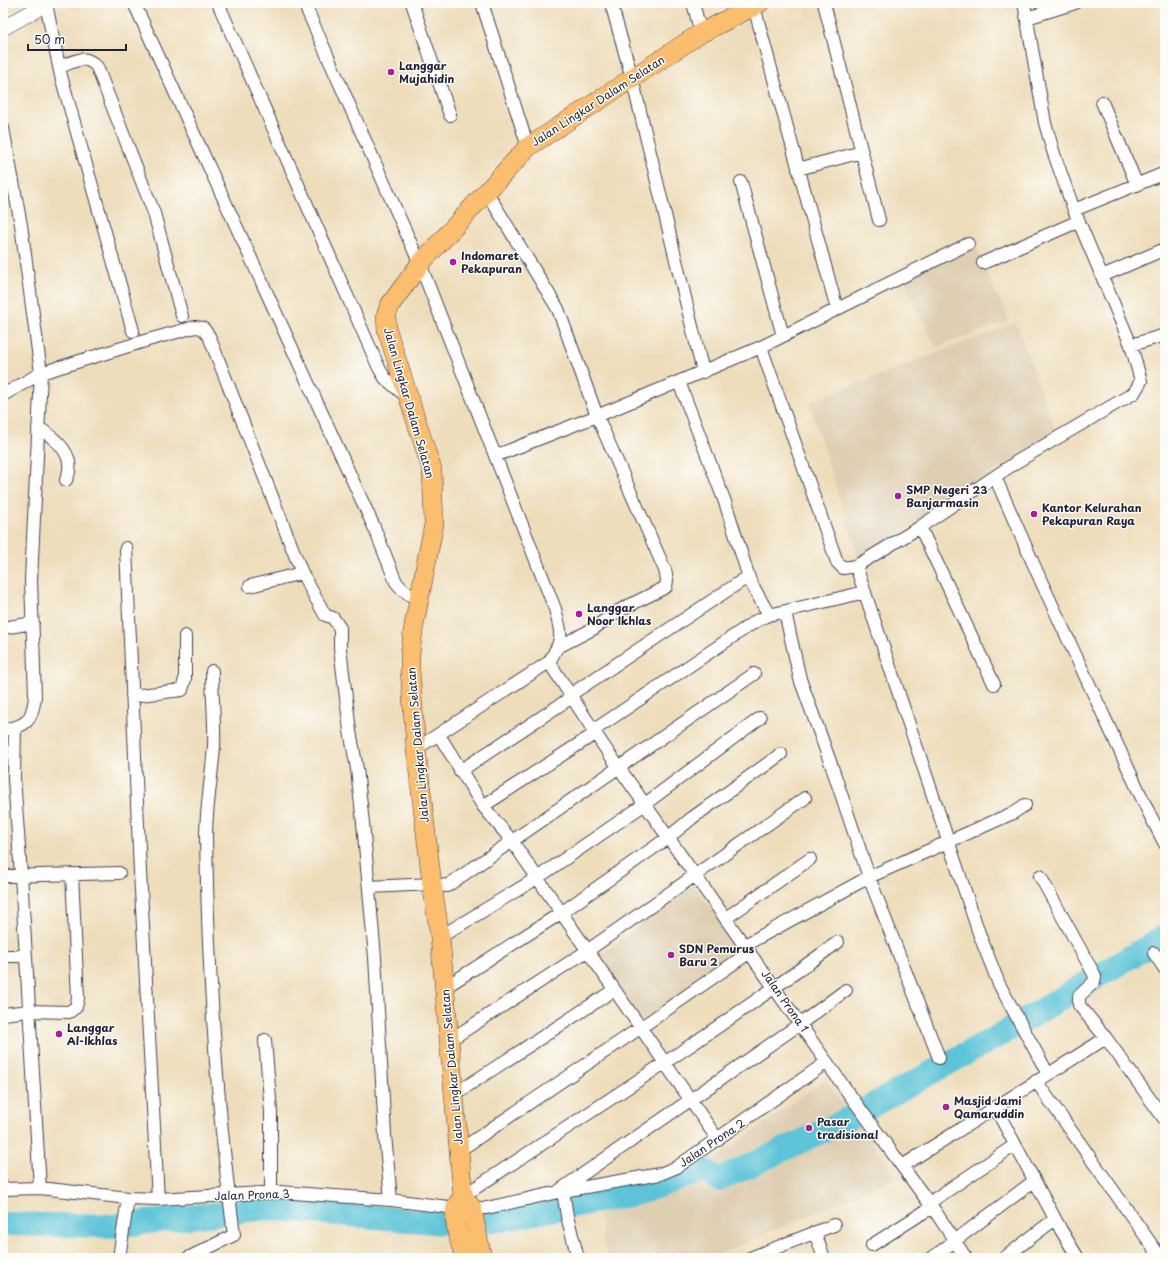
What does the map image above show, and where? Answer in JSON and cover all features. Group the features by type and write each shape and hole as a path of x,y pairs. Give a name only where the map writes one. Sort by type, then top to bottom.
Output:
{"main road":[{"name":"Jalan Lingkar Dalam Selatan","path":"465,1258 467,1212 440,937 432,884 416,749 410,654 434,524 434,491 432,470 387,330 386,316 390,305 420,264 528,146 701,34 756,4"},
{"name":"Jalan Lingkar Dalam Selatan","path":"467,1212 482,1258"}],"street":[{"path":"134,3 374,527 396,582 403,590 419,601"},
{"path":"218,3 379,368 385,378 408,399"},
{"path":"304,3 420,264 555,609 561,636 561,641 558,648 549,662 416,749"},
{"path":"412,3 450,115"},
{"path":"482,3 528,146"},
{"path":"611,3 632,78 703,372"},
{"path":"693,3 701,34"},
{"path":"824,3 879,220"},
{"path":"761,347 837,562 843,568 856,566 920,527 1018,461 1134,393 1141,381 1131,345 1076,216 1054,154 1045,123 1024,3"},
{"path":"1027,18 1076,3"},
{"path":"3,28 47,4 59,67 133,331"},
{"path":"756,4 798,169 837,309"},
{"path":"59,67 85,58 91,60 97,67 154,213 182,316"},
{"path":"1102,102 1137,185"},
{"path":"3,128 21,225 41,373 31,580 35,697 33,712 29,720 9,729 8,778 21,874 40,1188"},
{"path":"798,169 862,152"},
{"path":"983,263 1137,185 1165,173"},
{"path":"741,182 783,336"},
{"path":"486,191 558,309 597,416 664,570 667,583 662,590 654,592 622,609 593,629 558,648"},
{"path":"495,456 597,416 761,347 968,244"},
{"path":"1102,276 1165,249"},
{"path":"3,395 41,373 190,328 200,327 205,330 302,573 325,615 333,618 340,628 340,648 356,769 369,887 379,1017 385,1135 391,1200"},
{"path":"1131,345 1165,335"},
{"path":"679,382 725,502 750,581 769,615"},
{"path":"38,427 53,437 70,460 70,473 66,480"},
{"path":"995,477 1044,588 1148,811 1165,844"},
{"path":"920,527 994,684"},
{"path":"126,548 140,872 158,1199"},
{"path":"856,566 948,841 999,984 1048,1074"},
{"path":"250,586 302,573"},
{"path":"460,771 741,581 750,581"},
{"path":"483,806 595,732 716,646 756,621 769,615 865,592"},
{"path":"785,612 800,679 832,767 869,877 939,1058"},
{"path":"3,628 33,623"},
{"path":"132,696 182,690 185,679 184,636"},
{"name":"Jalan Prona 1","path":"549,662 603,745 930,1205 966,1258"},
{"path":"188,1258 234,1234 217,1088 208,946 209,912 206,835 214,746 212,671"},
{"path":"369,887 432,884 447,886 620,768 754,674"},
{"path":"440,937 537,878 645,804 760,718"},
{"path":"439,735 483,806 512,841 664,1064 718,1140"},
{"path":"444,988 561,913 669,837 692,818 781,754"},
{"path":"450,1040 587,951 805,798"},
{"path":"460,1150 640,1028 748,948 869,877 1013,813 1025,805"},
{"path":"726,918 810,859"},
{"path":"3,876 21,874 119,873"},
{"path":"3,1014 29,1012 69,1012 74,1010 77,1005 72,874"},
{"path":"1040,876 1096,976 1094,982 1079,996 1079,1006 1106,1038 1165,1120"},
{"path":"467,1212 664,1064 775,988 838,942"},
{"path":"1154,954 1165,969"},
{"path":"3,956 26,956"},
{"path":"455,1094 614,990"},
{"path":"578,1258 561,1194 689,1100 800,1024 846,990"},
{"path":"902,1166 1106,1038"},
{"path":"266,1040 271,1112 271,1193"},
{"name":"Jalan Prona 2","path":"467,1212 660,1174 684,1164 827,1062"},
{"path":"1036,1081 1161,1258"},
{"path":"995,1107 1034,1181 1078,1258"},
{"path":"872,1245 1016,1145"},
{"path":"932,1258 1034,1181"},
{"name":"Jalan Prona 3","path":"3,1189 40,1188 127,1203 158,1199 271,1193 391,1200 467,1212"},
{"path":"119,1258 127,1203"},
{"path":"1004,1258 1055,1219"},
{"path":"750,1258 763,1256 834,1225"},
{"path":"814,1233 824,1258"}],"shaded area":[{"path":"974,243 1009,321 936,347 903,278"},
{"name":"SMP Negeri 23 Banjarmasin","path":"1016,323 1056,432 859,560 809,402"},
{"name":"SDN Pemurus Baru 2","path":"693,884 744,952 641,1021 598,957"},
{"name":"Pasar tradisional","path":"824,1080 898,1177 710,1258 607,1258 598,1211 657,1200"}],"waterway":[{"path":"3,1224 113,1226 268,1208 443,1223 500,1220 639,1193 704,1170 719,1180 842,1122 1005,1032 1165,936"}],"place":[{"name":"Langgar Mujahidin","path":"391,72"},
{"name":"Indomaret Pekapuran","path":"453,262"},
{"name":"SMP Negeri 23 Banjarmasin","path":"898,496"},
{"name":"Kantor Kelurahan Pekapuran Raya","path":"1034,514"},
{"name":"Langgar Noor Ikhlas","path":"579,614"},
{"name":"SDN Pemurus Baru 2","path":"671,955"},
{"name":"Langgar Al-Ikhlas","path":"59,1034"},
{"name":"Masjid Jami Qamaruddin","path":"946,1107"},
{"name":"Pasar tradisional","path":"809,1128"}]}
